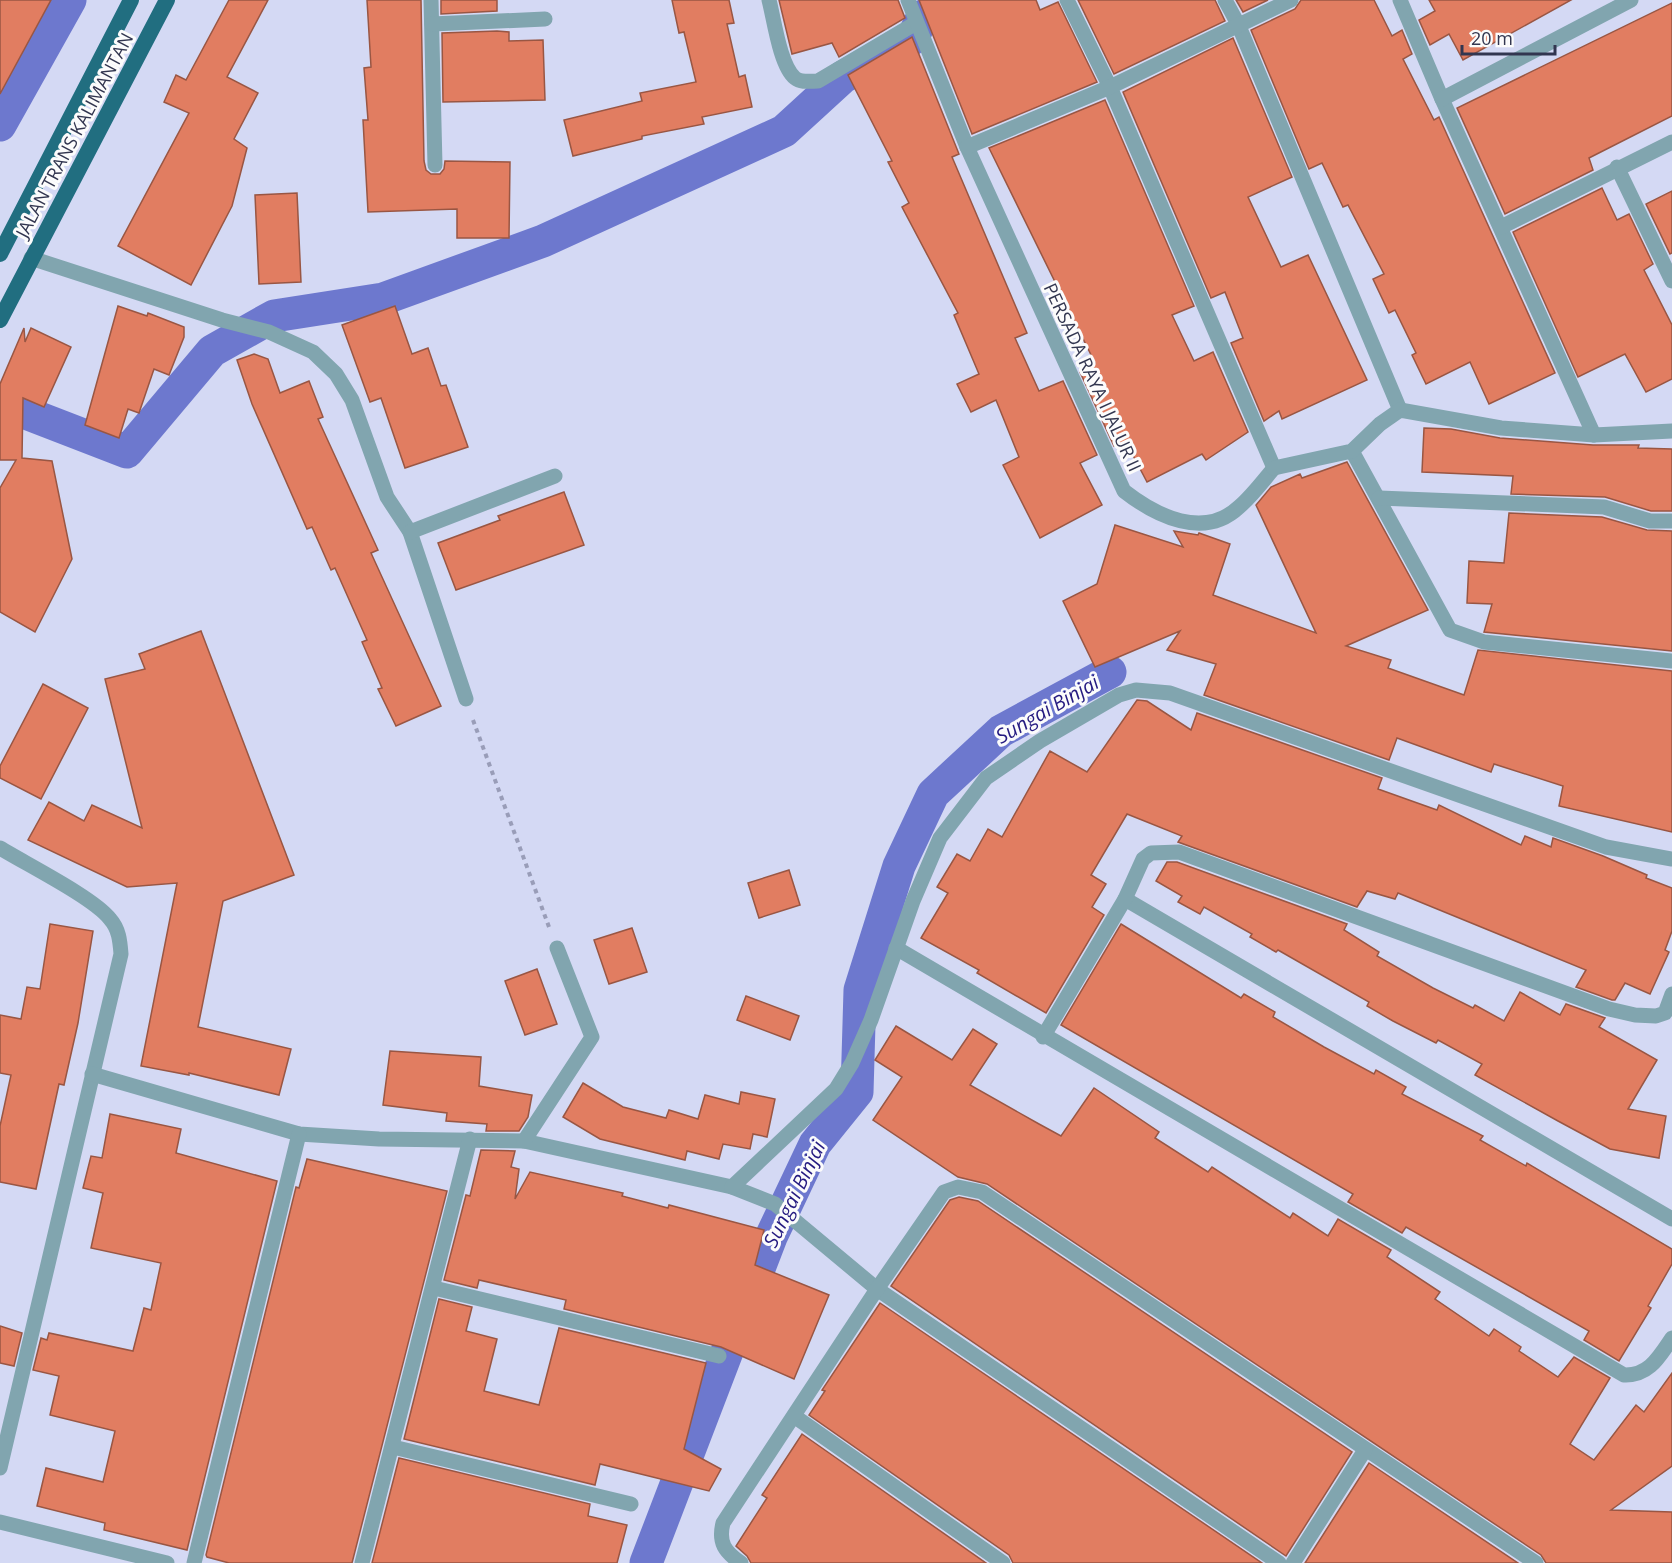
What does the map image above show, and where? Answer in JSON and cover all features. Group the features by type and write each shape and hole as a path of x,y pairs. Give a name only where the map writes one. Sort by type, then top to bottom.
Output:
{"highway":[{"name":"JALAN TRANS KALIMANTAN","path":"0,254 131,0"},
{"name":"JALAN TRANS KALIMANTAN","path":"0,320 167,0"}],"street":[{"path":"431,0 435,165"},
{"path":"769,0 788,68 795,78 804,82 818,81 918,30"},
{"name":"PERSADA RAYA I JALUR II","path":"908,0 918,30 967,147 1124,491 1146,508 1171,519 1203,523 1221,519 1239,508 1274,468"},
{"path":"1067,0 1110,87 1274,468 1352,451 1380,424 1400,410 1501,428 1594,435 1672,431"},
{"path":"1225,0 1238,24 1400,410"},
{"path":"967,147 1110,87 1291,0"},
{"path":"1400,0 1442,99 1594,435"},
{"path":"1442,99 1630,0"},
{"path":"432,24 544,19"},
{"path":"1501,227 1617,167 1672,142"},
{"path":"1617,167 1672,281"},
{"path":"31,258 222,320 269,332 313,352 336,374 352,400 387,497 410,532 466,699"},
{"path":"1352,451 1450,630 1484,642 1672,661"},
{"path":"410,532 555,476"},
{"path":"1379,498 1604,507 1650,521 1672,521"},
{"path":"732,1187 836,1089 852,1063 871,1020 896,948 940,838 986,778 1040,741 1119,695 1136,690 1170,693 1606,847 1672,859"},
{"path":"0,848 96,907 111,919 120,939 121,954 0,1468"},
{"path":"1043,1036 1125,899 1143,860 1151,853 1179,852 1609,1009 1656,1016 1665,1013 1671,1002"},
{"path":"1125,899 1672,1219"},
{"path":"524,1141 592,1036 557,948"},
{"path":"896,948 1624,1375 1636,1376 1646,1371 1672,1338"},
{"path":"92,1074 299,1134 378,1139 524,1141 732,1187 775,1204 877,1289 1279,1563"},
{"path":"194,1563 299,1134"},
{"path":"362,1563 434,1288 470,1139"},
{"path":"741,1563 725,1552 720,1536 723,1523 877,1289 944,1192 951,1188 968,1187 982,1192 1536,1563"},
{"path":"434,1288 719,1356"},
{"path":"794,1416 1003,1563"},
{"path":"393,1447 631,1504"},
{"path":"1293,1563 1365,1450"},
{"path":"0,1522 167,1563"}],"path":[{"path":"466,699 557,948"}],"building":[{"path":"0,0 51,0 0,94"},
{"path":"229,0 268,0 227,77 258,93 234,139 247,148 232,206 191,285 118,246 189,113 164,102 176,75 186,80"},
{"path":"367,0 421,0 426,170 431,174 440,174 444,169 445,161 510,162 509,238 457,238 457,209 368,212 363,120 368,120 364,68 371,67"},
{"path":"441,0 497,0 497,11 441,14"},
{"path":"672,0 729,0 734,23 727,24 739,77 745,75 752,107 702,117 704,124 642,136 642,139 573,156 564,120 642,101 640,93 696,82 684,32 679,33"},
{"path":"779,0 898,0 905,18 839,57 832,43 792,54"},
{"path":"919,0 1036,0 1040,10 1058,2 1097,82 972,134"},
{"path":"1078,0 1215,0 1225,21 1114,74"},
{"path":"1236,0 1268,0 1243,12"},
{"path":"1301,0 1374,0 1392,36 1402,30 1412,54 1403,59 1434,120 1439,117 1555,373 1489,404 1470,362 1426,384 1412,355 1416,353 1395,310 1389,313 1373,279 1384,274 1348,205 1343,207 1322,163 1309,169 1251,30 1295,9"},
{"path":"1429,0 1571,0 1463,60 1449,34 1430,45 1419,20 1435,11"},
{"path":"1672,3 1672,116 1589,158 1593,170 1505,214 1457,108"},
{"path":"509,32 509,41 543,40 545,100 443,102 442,33"},
{"path":"912,37 959,154 952,157 1027,333 1015,338 1039,391 1063,381 1097,455 1080,463 1102,505 1040,538 1003,465 1019,457 996,400 971,412 957,384 979,374 954,315 958,313 902,207 909,203 888,162 892,161 848,75"},
{"path":"1233,38 1292,177 1248,197 1281,267 1308,255 1367,380 1282,419 1279,411 1264,421 1231,343 1243,338 1225,292 1211,298 1123,92"},
{"path":"1105,100 1194,306 1172,315 1194,361 1213,352 1248,432 1206,460 1202,454 1147,482 1127,444 1124,442 1114,446 1080,372 1095,363 989,148"},
{"path":"1602,188 1617,220 1629,214 1653,264 1644,270 1672,325 1672,379 1646,392 1625,354 1578,377 1513,232"},
{"path":"1672,191 1672,253 1670,254 1646,204"},
{"path":"297,193 301,282 259,284 255,195"},
{"path":"118,306 147,316 148,313 184,327 184,337 169,375 154,369 139,413 128,409 119,438 85,425"},
{"path":"395,306 412,354 428,348 441,386 446,385 468,447 405,468 381,398 370,402 342,325"},
{"path":"24,328 25,342 31,328 71,347 44,407 23,398 22,458 52,461 72,559 35,632 0,612 0,488 16,460 0,460 0,384"},
{"path":"254,354 268,359 280,393 309,381 323,417 318,419 378,550 371,553 441,706 396,726 378,689 382,688 362,642 367,640 335,568 331,570 312,527 307,529 252,404 237,360"},
{"path":"1424,428 1451,429 1500,438 1593,445 1639,445 1638,448 1672,449 1672,511 1651,511 1605,497 1511,494 1513,476 1422,472"},
{"path":"1347,462 1428,610 1346,646 1391,660 1388,668 1464,695 1478,650 1672,671 1672,832 1559,806 1563,786 1494,764 1491,772 1397,738 1389,760 1204,695 1216,664 1167,650 1180,631 1095,667 1063,601 1097,584 1115,525 1183,547 1174,531 1198,535 1199,533 1230,544 1213,595 1316,633 1256,505 1271,487 1300,474 1302,478"},
{"path":"564,492 584,545 456,590 438,543 500,520 498,516"},
{"path":"1509,513 1602,517 1647,530 1672,531 1672,651 1484,632 1492,604 1467,603 1469,561 1504,563"},
{"path":"201,631 294,875 223,901 198,1027 291,1049 279,1095 189,1073 189,1075 141,1066 177,883 127,887 28,840 49,802 84,821 92,805 142,828 105,679 145,669 139,654"},
{"path":"43,684 88,708 41,799 0,778 0,766"},
{"path":"1137,700 1147,701 1191,730 1197,713 1382,778 1378,789 1437,810 1439,805 1521,845 1525,836 1551,847 1553,838 1603,856 1647,875 1646,878 1672,888 1672,931 1665,950 1669,952 1650,994 1625,983 1615,1000 1612,1000 1576,987 1586,970 1398,893 1395,899 1367,891 1357,907 1178,842 1182,836 1127,814 1091,875 1106,884 1092,907 1104,915 1046,1013 977,973 979,970 921,938 948,893 937,887 957,854 970,861 988,829 1002,837 1050,751 1087,772"},
{"path":"1167,862 1177,862 1347,924 1344,930 1379,952 1377,956 1433,988 1473,1008 1475,1005 1504,1021 1520,992 1560,1015 1566,1004 1605,1018 1599,1027 1657,1060 1628,1109 1666,1116 1659,1158 1610,1149 1475,1075 1482,1064 1438,1040 1436,1043 1393,1021 1367,1006 1369,1002 1278,950 1276,952 1250,937 1252,934 1204,907 1200,914 1178,902 1182,896 1156,881"},
{"path":"789,870 800,905 759,918 748,883"},
{"path":"50,924 93,931 78,1023 64,1085 59,1084 36,1189 0,1182 0,1126 11,1075 0,1073 0,1015 21,1019 27,987 40,989"},
{"path":"1121,924 1241,998 1244,994 1275,1012 1273,1017 1324,1047 1374,1074 1376,1070 1406,1087 1402,1094 1483,1136 1480,1140 1526,1166 1527,1163 1672,1249 1672,1264 1648,1306 1651,1308 1619,1361 1584,1340 1589,1331 1406,1227 1402,1233 1348,1202 1353,1194 1061,1025"},
{"path":"632,928 647,972 609,984 594,940"},
{"path":"537,969 557,1024 525,1035 505,981"},
{"path":"746,996 799,1016 790,1040 737,1020"},
{"path":"896,1026 952,1060 973,1029 997,1044 970,1085 1061,1136 1094,1088 1159,1132 1155,1138 1208,1172 1212,1167 1290,1218 1293,1213 1328,1236 1338,1219 1391,1250 1387,1257 1440,1292 1435,1299 1489,1336 1494,1329 1521,1347 1519,1351 1558,1377 1574,1357 1610,1378 1570,1444 1594,1460 1636,1405 1644,1412 1672,1373 1672,1466 1611,1510 1672,1512 1672,1563 1546,1563 1541,1555 987,1184 958,1177 873,1120 902,1077 875,1060"},
{"path":"390,1051 481,1057 479,1086 532,1095 528,1117 519,1131 486,1131 487,1124 446,1121 447,1113 383,1105"},
{"path":"583,1083 623,1107 666,1118 669,1110 698,1119 705,1095 739,1104 741,1092 775,1099 767,1137 753,1134 750,1149 723,1144 719,1159 687,1151 685,1160 600,1139 563,1117"},
{"path":"110,1114 181,1129 176,1153 277,1181 187,1550 104,1530 105,1523 37,1506 46,1468 103,1482 115,1431 50,1415 59,1376 33,1370 41,1338 47,1340 49,1333 133,1351 144,1308 151,1310 161,1263 91,1248 103,1193 83,1188 91,1156 102,1158"},
{"path":"481,1150 515,1151 511,1167 519,1169 515,1199 530,1172 623,1193 622,1196 668,1208 669,1205 764,1230 755,1265 829,1295 794,1379 721,1347 564,1309 566,1300 479,1280 477,1288 444,1280 466,1195 470,1196"},
{"path":"307,1159 447,1191 352,1563 229,1563 206,1555 296,1187 299,1188"},
{"path":"959,1197 978,1201 1352,1452 1286,1556 891,1286 950,1200"},
{"path":"439,1299 472,1307 466,1331 497,1339 484,1391 539,1405 559,1328 706,1363 684,1449 721,1469 709,1491 600,1464 595,1485 404,1439"},
{"path":"880,1303 1262,1563 1013,1563 1009,1555 809,1415 825,1391 822,1390"},
{"path":"0,1326 22,1333 14,1366 0,1363"},
{"path":"802,1434 986,1563 751,1563 736,1546 767,1498 762,1495"},
{"path":"399,1458 590,1504 588,1516 627,1525 617,1563 372,1563"},
{"path":"1369,1463 1518,1563 1305,1563"}],"waterway":[{"path":"0,125 70,0"},
{"path":"0,403 127,452 212,351 274,316 383,299 543,241 784,131 843,77 912,39 923,16 966,0"},
{"name":"Sungai Binjai","path":"646,1563 771,1237 815,1144 857,1092 860,990 899,866 933,794 1001,731 1110,672"}]}
